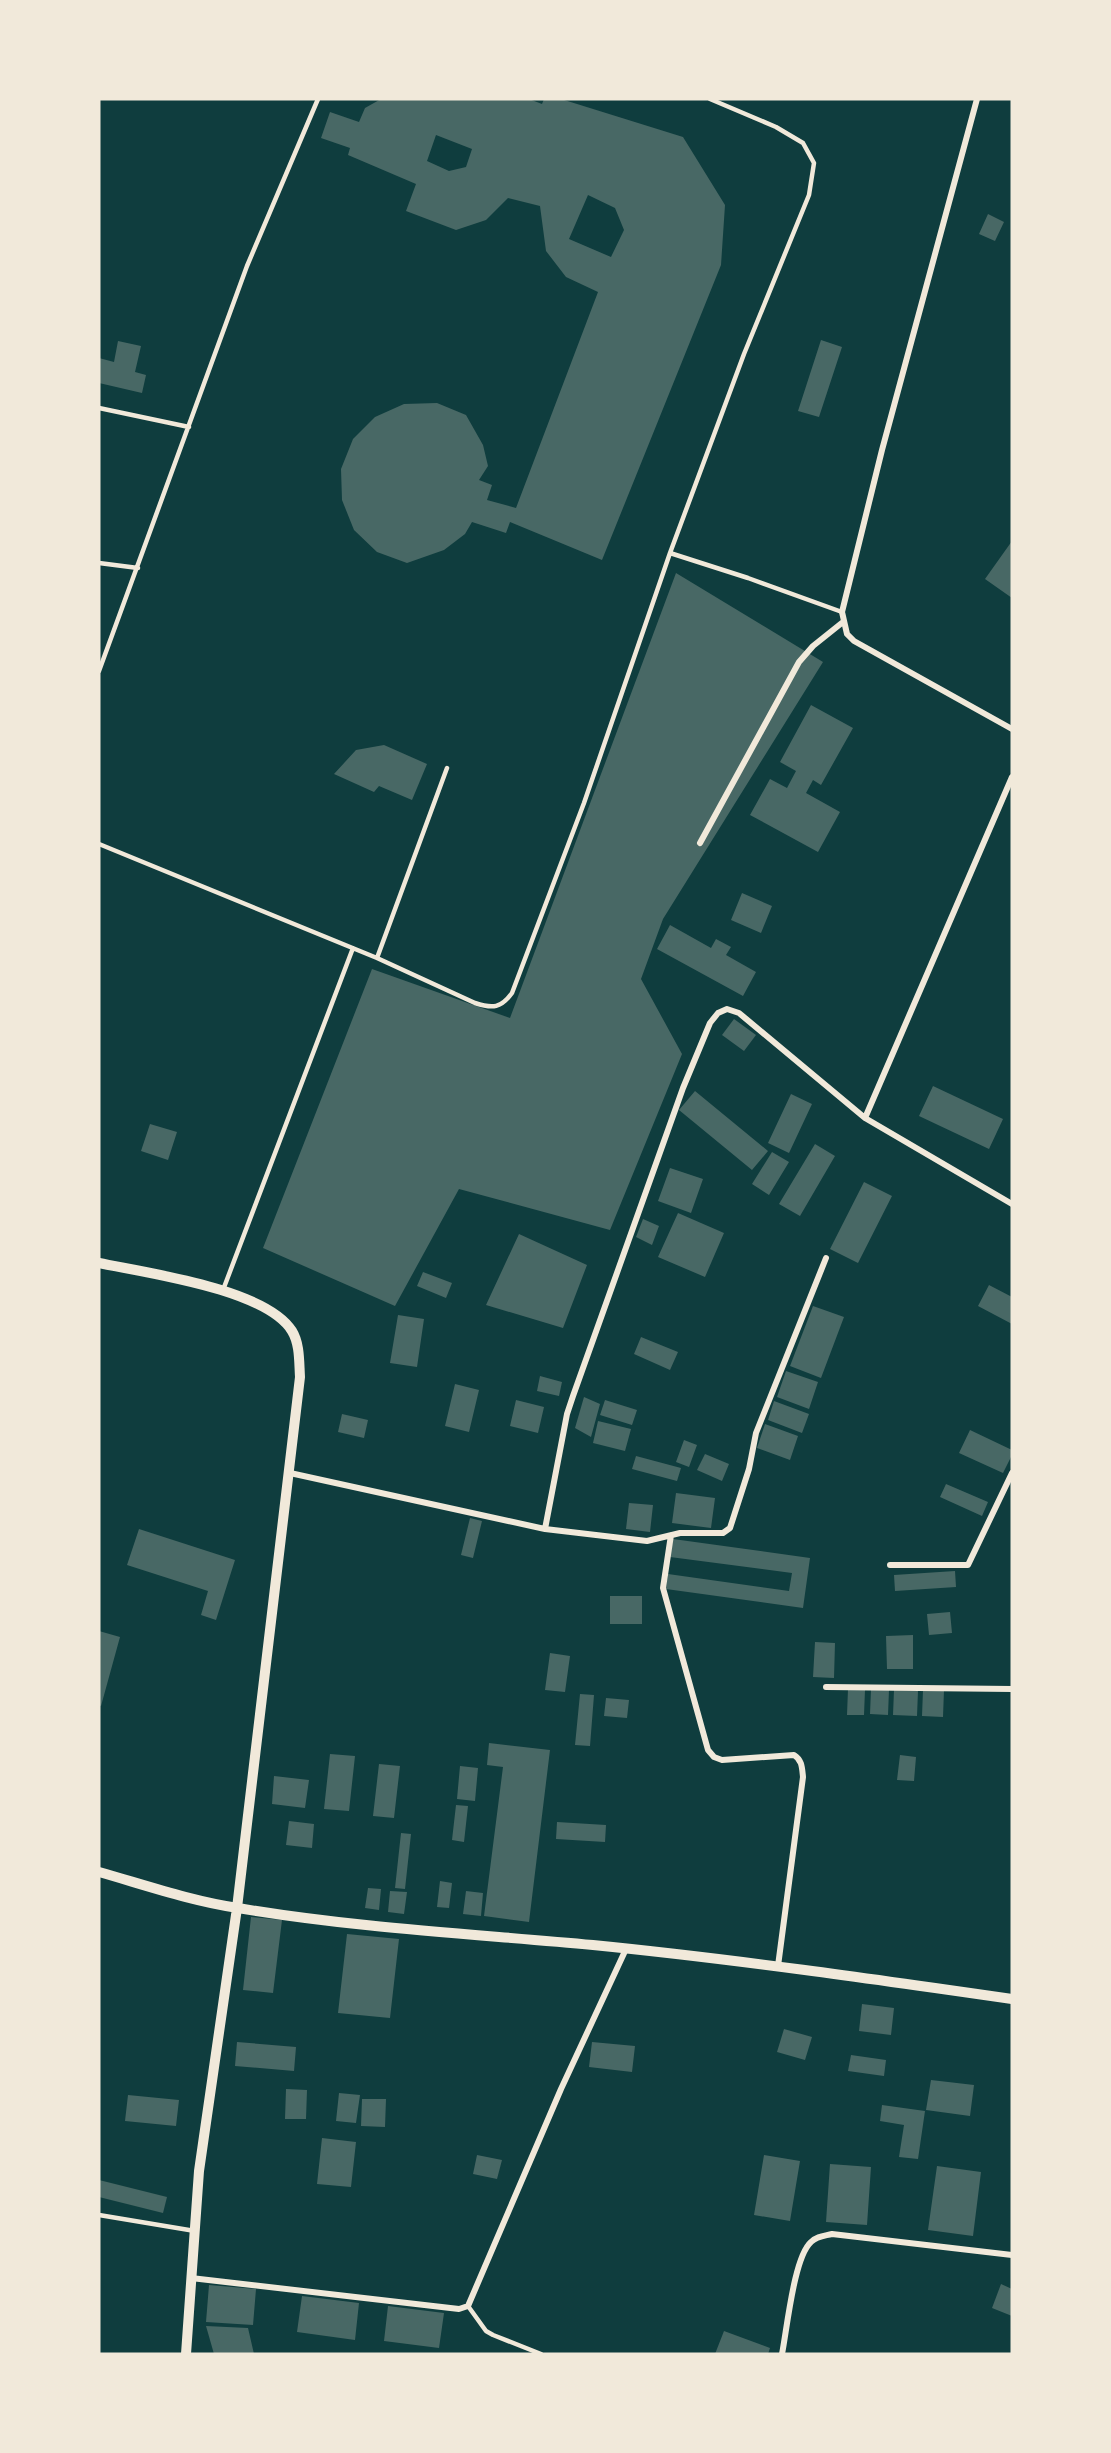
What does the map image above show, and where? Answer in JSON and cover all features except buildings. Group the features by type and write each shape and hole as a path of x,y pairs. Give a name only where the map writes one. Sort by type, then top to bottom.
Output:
{"street":[{"path":"977,99 882,450 842,612 847,634 854,641 1012,729"},
{"path":"700,843 799,662 813,646 843,622"},
{"path":"865,1118 1012,777"},
{"path":"545,1529 570,1405 683,1088 710,1023 718,1012 727,1009 739,1013 865,1118 1012,1204"},
{"path":"290,1473 545,1529 647,1541 671,1535 723,1533 730,1528 749,1469 756,1433 826,1258"},
{"path":"99,1263 223,1290 263,1306 288,1325 298,1344 300,1377 290,1473 237,1908 199,2171 186,2354"},
{"path":"890,1565 968,1565 1012,1473"},
{"path":"671,1535 663,1588 708,1750 714,1757 722,1760 794,1755 800,1758 802,1764 803,1777 778,1966"},
{"path":"826,1688 1012,1689"},
{"path":"99,1872 237,1908 393,1929 626,1949 778,1966 1012,1999"},
{"path":"191,2278 459,2308 468,2306 561,2089 626,1949"},
{"path":"782,2354 802,2254 809,2243 818,2236 832,2234 1012,2255"}],"lane":[{"path":"99,671 248,266 318,99"},
{"path":"99,843 377,958 475,1003 497,1007 504,1004 512,993 584,803 670,553 744,354 809,195 814,163 803,143 776,127 710,99"},
{"path":"99,408 189,427"},
{"path":"670,553 842,612"},
{"path":"99,563 138,568"},
{"path":"377,958 447,768"},
{"path":"223,1290 353,948"},
{"path":"99,2215 195,2231"},
{"path":"468,2306 486,2331 541,2354"}]}
